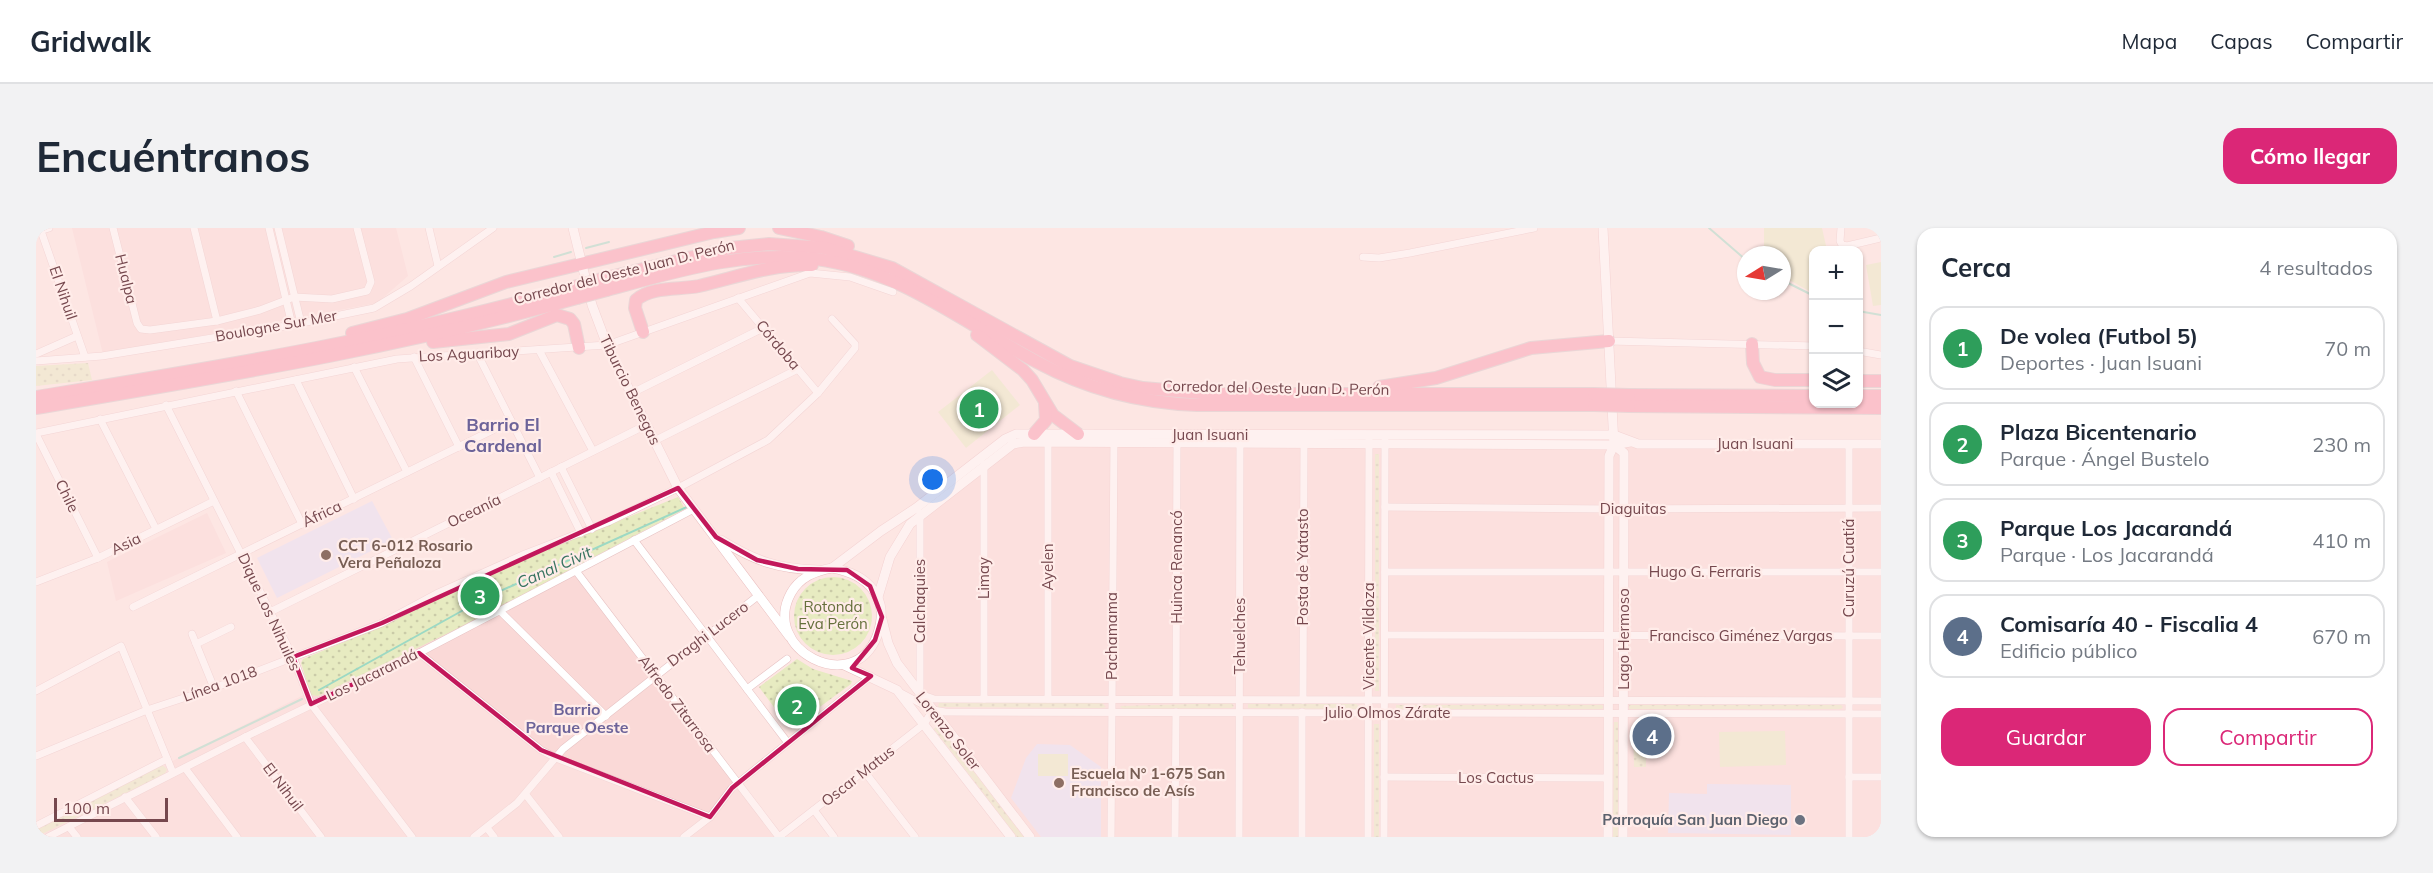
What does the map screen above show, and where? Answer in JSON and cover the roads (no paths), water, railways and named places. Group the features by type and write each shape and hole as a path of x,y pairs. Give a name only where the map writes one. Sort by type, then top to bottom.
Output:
{"highway":[{"path":"312,349 340,337 407,319 506,282 739,228"},
{"path":"779,228 800,231 837,242 892,268"},
{"name":"Corredor del Oeste Juan D. Perón","path":"36,408 98,392 441,323 575,292 694,255 730,248 769,244 825,248 892,268 900,284"},
{"name":"Corredor del Oeste Juan D. Perón","path":"605,284 744,257 796,257 854,266 931,294 1052,358 1120,383 1184,393 1594,400"},
{"path":"643,332 634,309 636,300 648,292 697,286 752,271 802,265 854,266"},
{"name":"Corredor del Oeste Juan D. Perón","path":"36,397 231,376 442,334 575,292"},
{"name":"Corredor del Oeste Juan D. Perón","path":"931,294 946,310 1038,363 1098,388 1153,401 1222,405 1809,396"},
{"path":"946,310 1023,370 1053,415 1078,434"},
{"path":"369,349 493,337 529,327 557,315 563,316 574,324 579,348"},
{"path":"1314,394 1331,390 1417,383 1531,348 1609,341"},
{"path":"1752,344 1753,363 1760,377 1775,380 1809,380"},
{"path":"1863,381 1881,381"},
{"path":"36,390 98,392"},
{"path":"36,414 98,392"},
{"path":"1863,396 1881,396"},
{"path":"1034,434 1046,420 1047,411 1044,400"},
{"name":"Corredor del Oeste Juan D. Perón","path":"1629,400 1881,408"}],"street":[{"name":"Hualpa","path":"113,228 136,323 141,329 150,330 217,321"},
{"path":"194,228 217,321 260,310 294,297 332,299 367,291 371,282 357,228"},
{"path":"269,228 292,325"},
{"path":"278,228 301,323"},
{"path":"429,228 438,266"},
{"name":"Boulogne Sur Mer","path":"36,361 85,357 292,325 381,305 493,228"},
{"name":"Tiburcio Benegas","path":"573,228 581,264 607,345 678,488 789,636"},
{"path":"1363,257 1379,258 1410,253 1534,228"},
{"name":"Lago Hermoso","path":"1603,228 1614,440 1609,456 1608,837"},
{"path":"1841,228 1842,245 1847,246 1881,238"},
{"name":"El Nihuil","path":"42,229 85,357"},
{"name":"Los Aguaribay","path":"36,434 166,405 414,357 607,345 797,276 822,273 900,284"},
{"name":"Córdoba","path":"738,298 818,393"},
{"path":"293,657 382,623 436,594 525,554 592,529 678,488 768,440 818,393 855,348 855,344 832,319"},
{"path":"630,394 763,328"},
{"path":"36,354 77,336"},
{"path":"1609,341 1809,346"},
{"path":"539,350 593,452"},
{"path":"1863,352 1881,355"},
{"path":"477,353 540,478"},
{"path":"414,357 459,447"},
{"path":"354,368 407,472"},
{"path":"654,441 798,369"},
{"path":"296,380 354,499"},
{"path":"236,391 302,524"},
{"name":"Dique Los Nihuiles","path":"166,405 293,657 311,704 412,837"},
{"path":"100,419 156,529"},
{"name":"África","path":"134,607 511,421"},
{"name":"Oceanía","path":"270,612 646,425"},
{"name":"Chile","path":"36,434 98,558"},
{"name":"Juan Isuani","path":"832,568 919,512 983,462 1011,435 1034,434 1048,438 1090,442 1114,439 1385,439 1614,440 1638,444 1881,444"},
{"path":"1078,434 1090,442"},
{"name":"Juan Isuani","path":"983,462 1013,444 1078,434 1114,439"},
{"name":"Ayelen","path":"1048,438 1048,699"},
{"name":"Pachamama","path":"1111,837 1114,439"},
{"name":"Huinca Renancó","path":"1176,699 1178,439"},
{"name":"Tehuelches","path":"1239,837 1240,439"},
{"name":"Posta de Yatasto","path":"1303,699 1304,439"},
{"name":"Vicente Vildoza","path":"1368,837 1370,439"},
{"name":"Vicente Vildoza","path":"1384,837 1385,439"},
{"name":"Lago Hermoso","path":"1614,440 1624,453 1623,837"},
{"name":"Curuzú Cuatiá","path":"1849,444 1849,837"},
{"name":"Limay","path":"983,462 984,699"},
{"path":"561,467 592,529"},
{"path":"551,472 581,533"},
{"name":"Asia","path":"36,581 98,558 214,501"},
{"name":"Diaguitas","path":"1385,507 1881,508"},
{"name":"Los Jacarandá","path":"48,837 311,704 419,653 694,509"},
{"name":"Juan Isuani","path":"878,597 896,544 919,512"},
{"name":"Calchaquies","path":"919,512 920,694"},
{"name":"Tiburcio Benegas","path":"716,537 765,563 820,570"},
{"path":"634,540 788,743"},
{"path":"832,568 847,570 870,586 878,597 882,617 871,647 855,662 844,665 812,659 799,649 789,636 786,611 790,596 799,582 820,570 832,568"},
{"name":"Alfredo Zitarrosa","path":"576,571 779,837"},
{"name":"Hugo G. Ferraris","path":"1385,572 1881,572"},
{"name":"Draghi Lucero","path":"474,837 526,795 563,749 759,595"},
{"path":"500,611 606,716"},
{"name":"Lorenzo Soler","path":"882,617 894,656 920,694 1030,837"},
{"path":"196,644 231,627"},
{"path":"192,634 214,688"},
{"name":"Francisco Giménez Vargas","path":"1384,635 1881,636"},
{"path":"36,691 121,646 173,773"},
{"path":"419,653 540,750 710,817"},
{"name":"Línea 1018","path":"147,710 214,688 293,657"},
{"path":"747,689 787,659"},
{"name":"Lorenzo Soler","path":"844,665 871,676 898,691 1011,837"},
{"path":"684,837 710,817 738,783 871,676"},
{"name":"Julio Olmos Zárate","path":"898,691 933,710 1881,714"},
{"name":"Julio Olmos Zárate","path":"920,694 934,699 1881,701"},
{"path":"36,756 147,710"},
{"name":"Oscar Matus","path":"779,837 924,724 933,710"},
{"path":"1175,837 1176,712"},
{"path":"1302,712 1302,837"},
{"name":"El Nihuil","path":"245,737 321,837"},
{"path":"36,826 167,759"},
{"path":"185,768 237,837"},
{"path":"864,771 915,837"},
{"name":"Los Cactus","path":"1384,777 1608,778"},
{"path":"1849,777 1881,777"},
{"path":"526,795 559,837"},
{"path":"125,797 156,837"},
{"path":"814,810 834,837"},
{"path":"69,827 77,837"},
{"path":"487,828 494,837"}],"waterway":[{"path":"1709,228 1737,252"},
{"path":"586,248 609,242"},
{"path":"554,257 571,252"},
{"path":"1791,284 1809,294"},
{"path":"1863,312 1881,315"},
{"name":"Canal Civit","path":"319,690 487,597 689,506"},
{"name":"Canal Civit","path":"179,758 302,699"}],"place":[{"name":"De volea (Futbol 5)","path":"979,409"},
{"name":"CCT 6-012 Rosario Vera Peñaloza","path":"326,555"},
{"name":"Parque Los Jacarandá","path":"480,596"},
{"name":"Plaza Bicentenario","path":"797,706"},
{"name":"Comisaría 40 - Fiscalia 4","path":"1652,736"},
{"name":"Escuela N° 1-675 San Francisco de Asís","path":"1059,783"},
{"name":"Parroquía San Juan Diego","path":"1800,820"}],"district":[{"name":"Barrio El Cardenal","path":"503,435"},
{"name":"Barrio Parque Oeste","path":"577,718"}],"park label":[{"name":"Rotonda Eva Perón","path":"833,616"}]}
